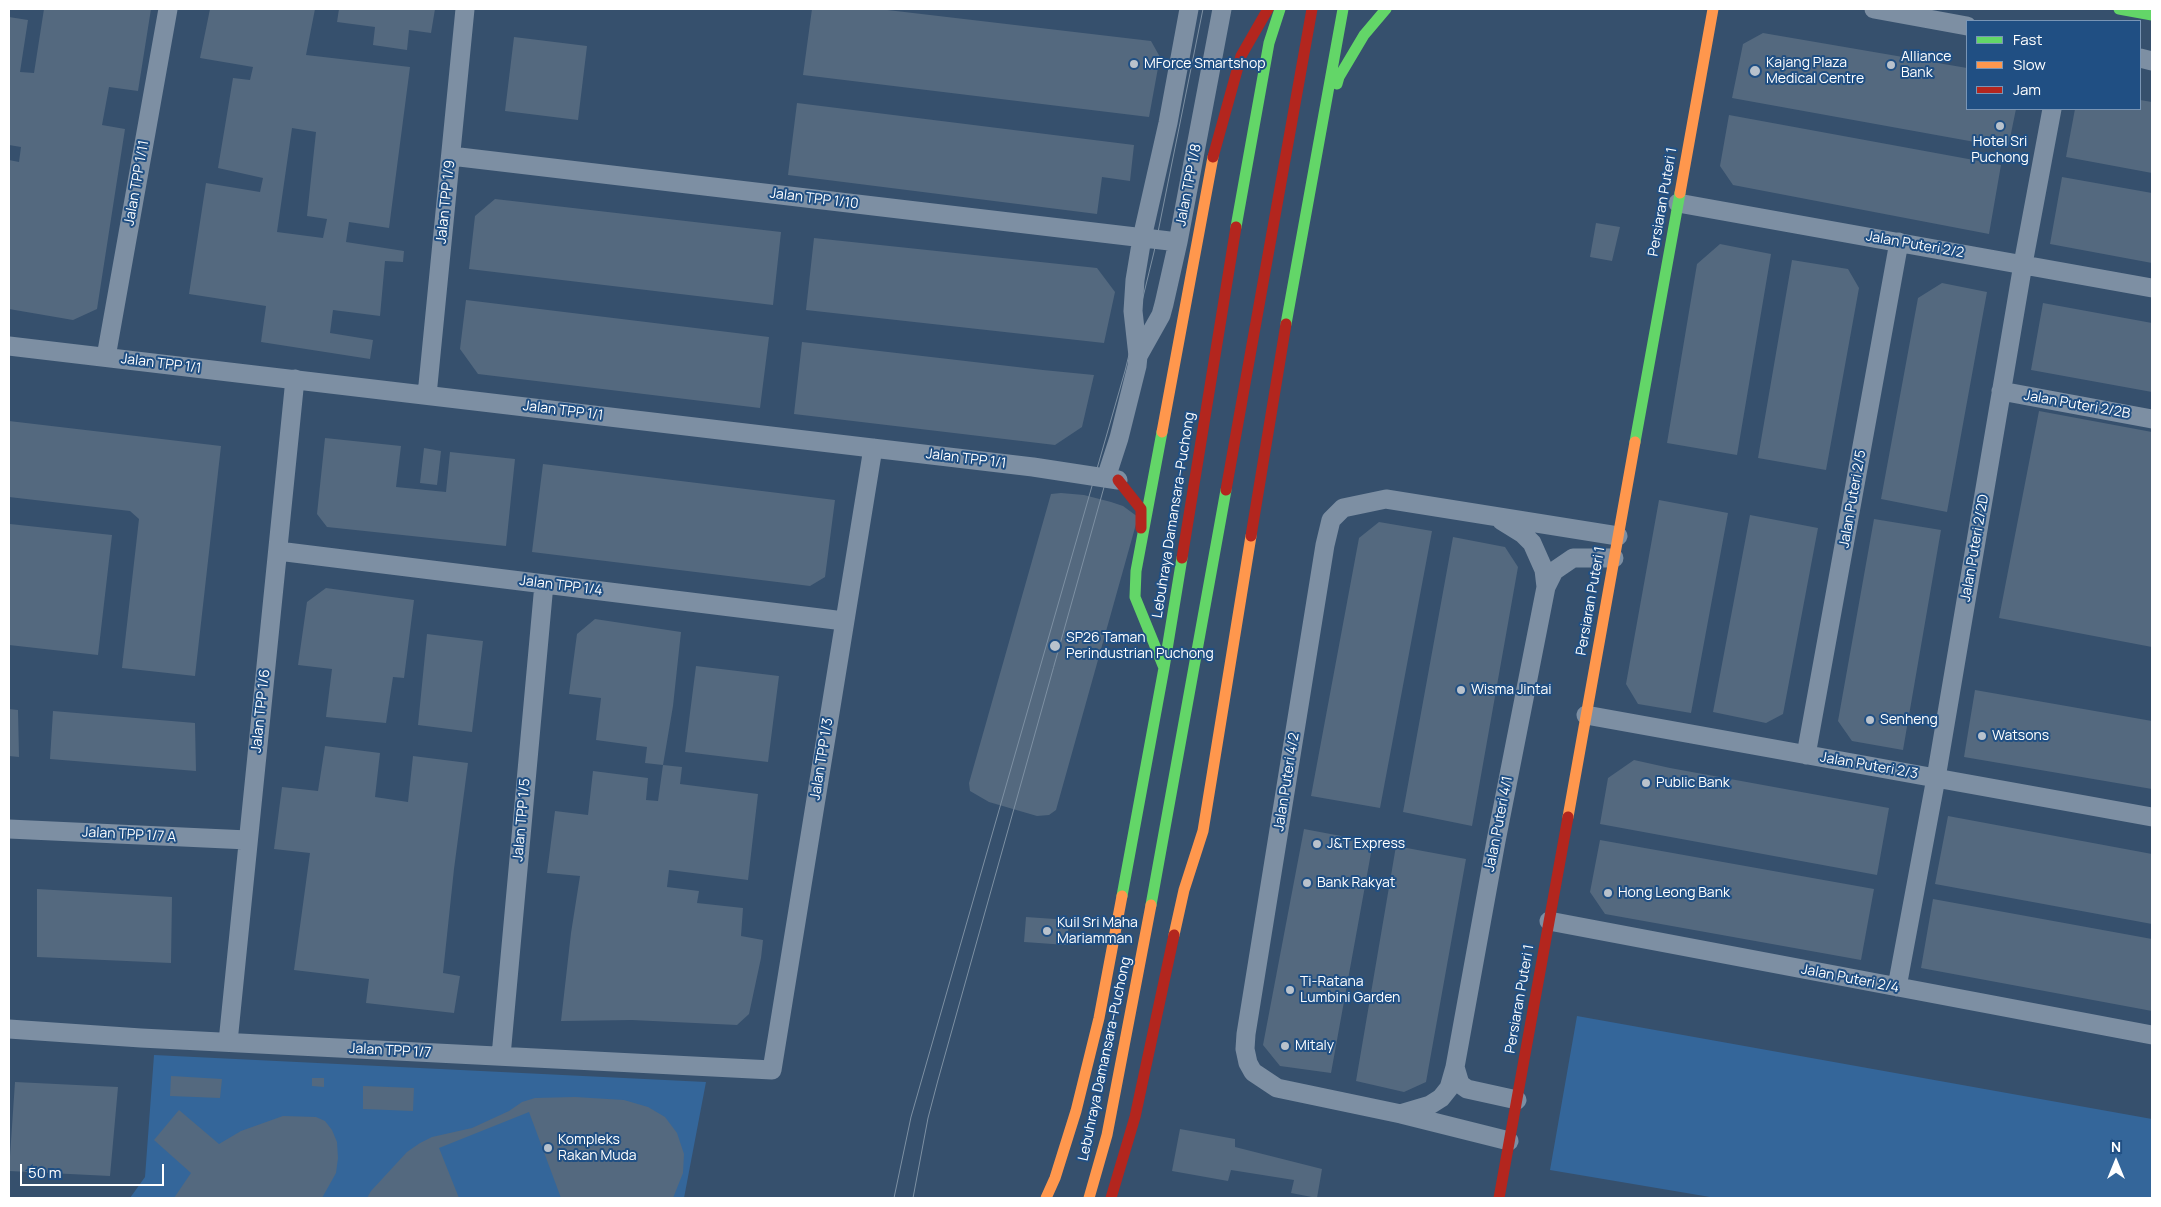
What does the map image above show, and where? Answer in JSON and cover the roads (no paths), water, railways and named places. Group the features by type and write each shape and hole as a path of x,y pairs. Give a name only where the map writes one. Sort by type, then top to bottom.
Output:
{"main road":[{"path":"1164,668 1135,597 1136,571 1214,152 1229,92 1241,56 1268,9"},
{"name":"Lebuhraya Damansara–Puchong","path":"1046,1198 1055,1178 1076,1110 1099,1018 1164,668 1243,186 1269,43 1280,9"},
{"name":"Lebuhraya Damansara–Puchong","path":"1089,1198 1107,1135 1143,948 1312,9"},
{"path":"1111,1198 1135,1117 1184,890 1203,832 1269,424 1322,118 1343,9"},
{"path":"1322,118 1334,96 1339,77 1364,36 1386,9"},
{"name":"Persiaran Puteri 1","path":"1499,1198 1713,9"},
{"path":"2119,9 2152,15"},
{"path":"1145,471 1157,454"},
{"path":"1119,478 1141,509 1141,543"},
{"path":"1206,601 1213,626"},
{"path":"1184,890 1185,846"}],"street":[{"name":"Jalan TPP 1/11","path":"106,357 168,9"},
{"name":"Jalan TPP 1/9","path":"427,395 465,9"},
{"name":"Jalan TPP 1/8","path":"1138,356 1133,311 1142,238 1168,122 1189,9"},
{"name":"Jalan TPP 1/8","path":"1119,478 1119,438 1138,356 1161,314 1178,242 1222,9"},
{"path":"1874,9 1966,26"},
{"name":"Jalan Puteri 2/2D","path":"1897,988 1936,778 2023,264 2052,110"},
{"name":"Jalan TPP 1/10","path":"451,156 1178,242"},
{"name":"Jalan Puteri 2/2","path":"1678,203 2152,288"},
{"name":"Jalan Puteri 2/5","path":"1806,755 1899,242"},
{"name":"Jalan TPP 1/1","path":"9,346 1119,478"},
{"name":"Jalan TPP 1/6","path":"228,1042 295,379"},
{"name":"Jalan Puteri 2/2B","path":"2001,391 2152,419"},
{"name":"Jalan TPP 1/3","path":"772,1070 872,448"},
{"name":"Jalan Puteri 4/2","path":"1509,1140 1401,1114 1276,1088 1254,1072 1248,1063 1245,1049 1246,1034 1325,545 1331,520 1343,508 1386,499 1618,536"},
{"path":"1490,515 1510,525 1532,543 1544,570 1546,587"},
{"name":"Jalan TPP 1/4","path":"278,551 844,621"},
{"name":"Jalan Puteri 4/1","path":"1401,1114 1430,1105 1441,1098 1449,1088 1455,1067 1496,841 1546,587 1554,571 1573,558 1614,558"},
{"name":"Jalan TPP 1/5","path":"501,1056 544,584"},
{"name":"Jalan Puteri 2/3","path":"1586,715 2152,817"},
{"name":"Jalan TPP 1/7 A","path":"9,829 248,840"},
{"name":"Jalan Puteri 2/4","path":"1549,921 2152,1035"},
{"name":"Jalan TPP 1/7","path":"9,1029 772,1070"},
{"path":"1455,1067 1460,1084 1467,1089 1517,1100"}],"tram line":[{"path":"894,1198 911,1117 1125,371 1154,252 1203,9"},
{"path":"913,1198 928,1118 938,1080 1169,255 1217,9"}],"place":[{"name":"MForce Smartshop","path":"1134,64"},
{"name":"Alliance Bank","path":"1891,65"},
{"name":"Kajang Plaza Medical Centre","path":"1755,71"},
{"name":"Hotel Sri Puchong","path":"2000,126"},
{"name":"SP26 Taman Perindustrian Puchong","path":"1055,646"},
{"name":"Wisma Jintai","path":"1461,690"},
{"name":"Senheng","path":"1870,720"},
{"name":"Watsons","path":"1982,736"},
{"name":"Public Bank","path":"1646,783"},
{"name":"J&T Express","path":"1317,844"},
{"name":"Bank Rakyat","path":"1307,883"},
{"name":"Hong Leong Bank","path":"1608,893"},
{"name":"Kuil Sri Maha Mariamman","path":"1047,931"},
{"name":"Ti-Ratana Lumbini Garden","path":"1290,990"},
{"name":"Mitaly","path":"1285,1046"},
{"name":"Kompleks Rakan Muda","path":"548,1148"}]}
